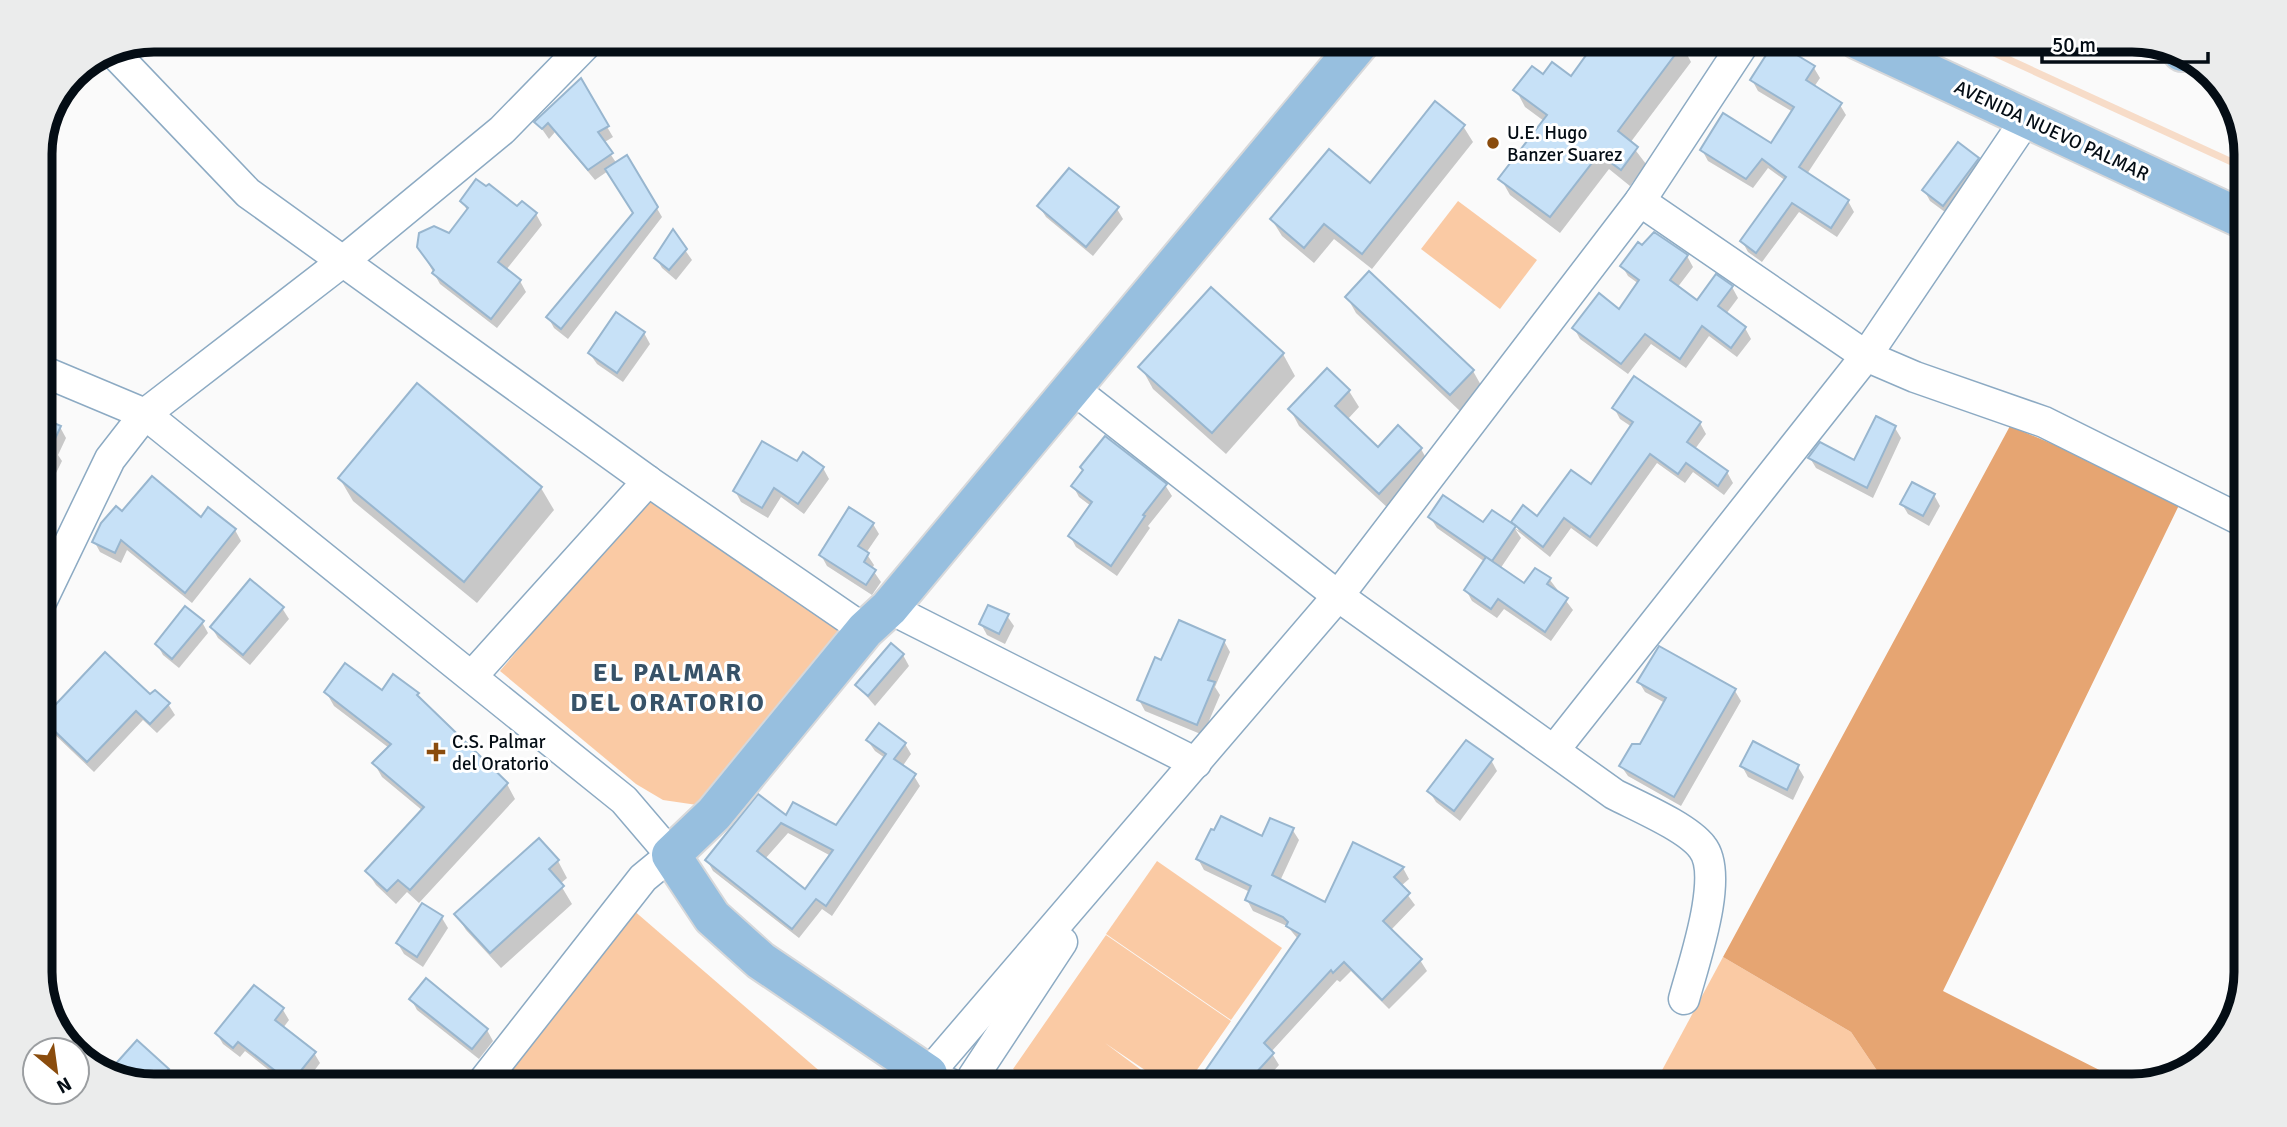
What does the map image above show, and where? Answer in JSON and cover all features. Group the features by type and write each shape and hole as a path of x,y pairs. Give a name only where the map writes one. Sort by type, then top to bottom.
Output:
{"main road":[{"path":"922,1074 761,961 712,917 671,855 714,814 1352,52"},
{"name":"AVENIDA NUEVO PALMAR","path":"1884,52 2234,214"}],"street":[{"path":"53,575 110,459 145,414 342,262 502,130 578,52"},
{"path":"942,1074 1128,842 1338,596 1640,201 1738,52"},
{"path":"120,59 248,192 648,481 877,619 1196,763"},
{"path":"1555,749 1866,356 2027,118"},
{"path":"1640,201 1866,356 1914,377 2044,422 2234,517"},
{"path":"53,375 145,414 473,675 624,800 671,855 643,877 489,1074"},
{"path":"1071,387 1338,596 1555,749 1614,794 1663,819 1703,847 1712,873 1684,999"},
{"path":"473,675 648,481"},
{"path":"975,1074 1128,842"}],"shaded area":[{"path":"1458,201 1537,260 1500,309 1421,249"},
{"path":"2010,426 2182,499 1943,991 2107,1074 1879,1074 1851,1032 1723,957"},
{"path":"651,493 752,564 843,635 704,806 663,800 636,784 500,671"},
{"path":"1157,861 1282,948 1231,1020 1106,934"},
{"path":"632,909 823,1074 503,1074"},
{"path":"1106,935 1231,1021 1194,1074 1151,1074 1105,1043 1147,1074 1020,1074 1013,1069"},
{"path":"1723,957 1851,1032 1879,1074 1660,1074"}],"building":[{"path":"1588,52 1677,52 1618,131 1638,147 1621,170 1599,154 1550,217 1498,179 1547,115 1513,90 1532,66 1543,74 1552,62 1571,76"},
{"path":"1768,52 1792,52 1815,66 1806,80 1842,103 1799,167 1849,200 1831,228 1792,203 1756,253 1740,241 1786,177 1762,159 1746,179 1700,150 1723,113 1771,143 1794,107 1750,80"},
{"path":"581,78 609,126 598,132 613,153 588,170 548,123 542,129 534,122"},
{"path":"1435,101 1465,125 1362,254 1324,224 1304,248 1270,219 1329,149 1370,183"},
{"path":"1958,142 1979,158 1943,206 1922,190"},
{"path":"627,155 658,207 561,329 546,317 633,213 605,169"},
{"path":"1069,168 1119,207 1086,247 1037,206"},
{"path":"476,179 486,186 489,184 517,206 522,201 537,213 498,262 521,280 491,319 432,273 434,270 417,247 419,233 434,226 449,233 468,208 460,201"},
{"path":"673,229 687,249 669,270 654,258"},
{"path":"1654,232 1688,255 1670,280 1697,300 1716,274 1733,286 1718,306 1746,327 1731,348 1702,326 1680,359 1645,334 1621,364 1572,328 1599,293 1619,309 1639,280 1620,266 1638,242 1642,245"},
{"path":"1369,271 1474,370 1450,395 1345,297"},
{"path":"1211,287 1284,353 1212,433 1138,367"},
{"path":"616,312 645,332 617,373 588,353"},
{"path":"1327,368 1350,390 1335,406 1378,447 1398,425 1422,448 1379,494 1288,409"},
{"path":"1634,376 1701,422 1687,442 1728,471 1718,486 1686,463 1678,474 1650,454 1590,537 1564,518 1543,547 1511,522 1523,505 1537,516 1571,470 1591,484 1633,422 1612,408"},
{"path":"417,383 542,487 464,582 338,478"},
{"path":"1876,416 1896,426 1867,488 1808,458 1820,442 1854,460"},
{"path":"53,423 61,426 53,443"},
{"path":"1105,436 1167,484 1143,515 1145,516 1111,566 1068,536 1092,502 1071,486 1083,470 1080,467"},
{"path":"762,441 797,461 803,452 824,467 798,504 774,488 762,508 733,491"},
{"path":"152,476 201,517 208,507 236,529 185,593 121,540 115,553 92,542 101,523 116,506 122,511"},
{"path":"1912,482 1935,494 1923,516 1900,504"},
{"path":"1443,495 1483,522 1492,510 1516,526 1492,561 1428,517"},
{"path":"849,507 874,523 858,546 869,553 864,562 876,570 866,585 819,555"},
{"path":"1486,557 1524,583 1535,568 1551,578 1547,584 1568,598 1545,632 1498,599 1491,609 1464,590"},
{"path":"250,579 284,607 243,655 210,627"},
{"path":"988,605 1009,614 999,634 979,624"},
{"path":"185,606 204,621 172,659 155,644"},
{"path":"1179,620 1225,640 1208,680 1215,682 1197,725 1137,700 1155,657 1161,660"},
{"path":"891,643 904,654 868,696 855,685"},
{"path":"1659,646 1736,689 1674,797 1619,766 1632,744 1640,744 1666,698 1637,682"},
{"path":"105,652 150,694 155,690 170,703 150,724 136,711 87,762 53,730 53,707"},
{"path":"345,663 382,690 393,674 419,693 417,695 508,783 410,890 398,880 387,891 365,871 424,807 372,763 391,744 324,692"},
{"path":"879,723 906,743 894,759 916,774 826,906 816,899 792,929 705,860 758,794 786,815 793,802 836,825 886,754 866,740","holes":["781,823 833,850 805,889 757,851"]},
{"path":"1466,740 1493,759 1454,811 1427,791"},
{"path":"1753,741 1799,765 1787,790 1740,766"},
{"path":"1221,816 1262,836 1270,818 1294,828 1272,875 1325,902 1353,842 1404,867 1394,877 1410,893 1383,921 1422,959 1382,1000 1344,962 1333,973 1331,970 1264,1043 1274,1053 1255,1074 1203,1074 1300,934 1286,926 1288,922 1283,917 1245,900 1251,886 1196,859 1211,829 1214,830"},
{"path":"539,838 559,860 549,869 564,886 490,953 454,914"},
{"path":"422,903 443,916 417,957 396,943"},
{"path":"426,978 488,1029 472,1049 409,999"},
{"path":"254,985 284,1008 275,1020 316,1052 298,1074 279,1074 238,1042 233,1048 215,1033"},
{"path":"137,1040 169,1069 164,1074 135,1073 114,1066"}],"waterway":[{"path":"1992,52 2234,163"}],"place":[{"name":"U.E. Hugo Banzer Suarez","path":"1493,143"},
{"name":"C.S. Palmar del Oratorio","path":"436,752"}],"district":[{"name":"EL PALMAR DEL ORATORIO","path":"668,687"}]}
